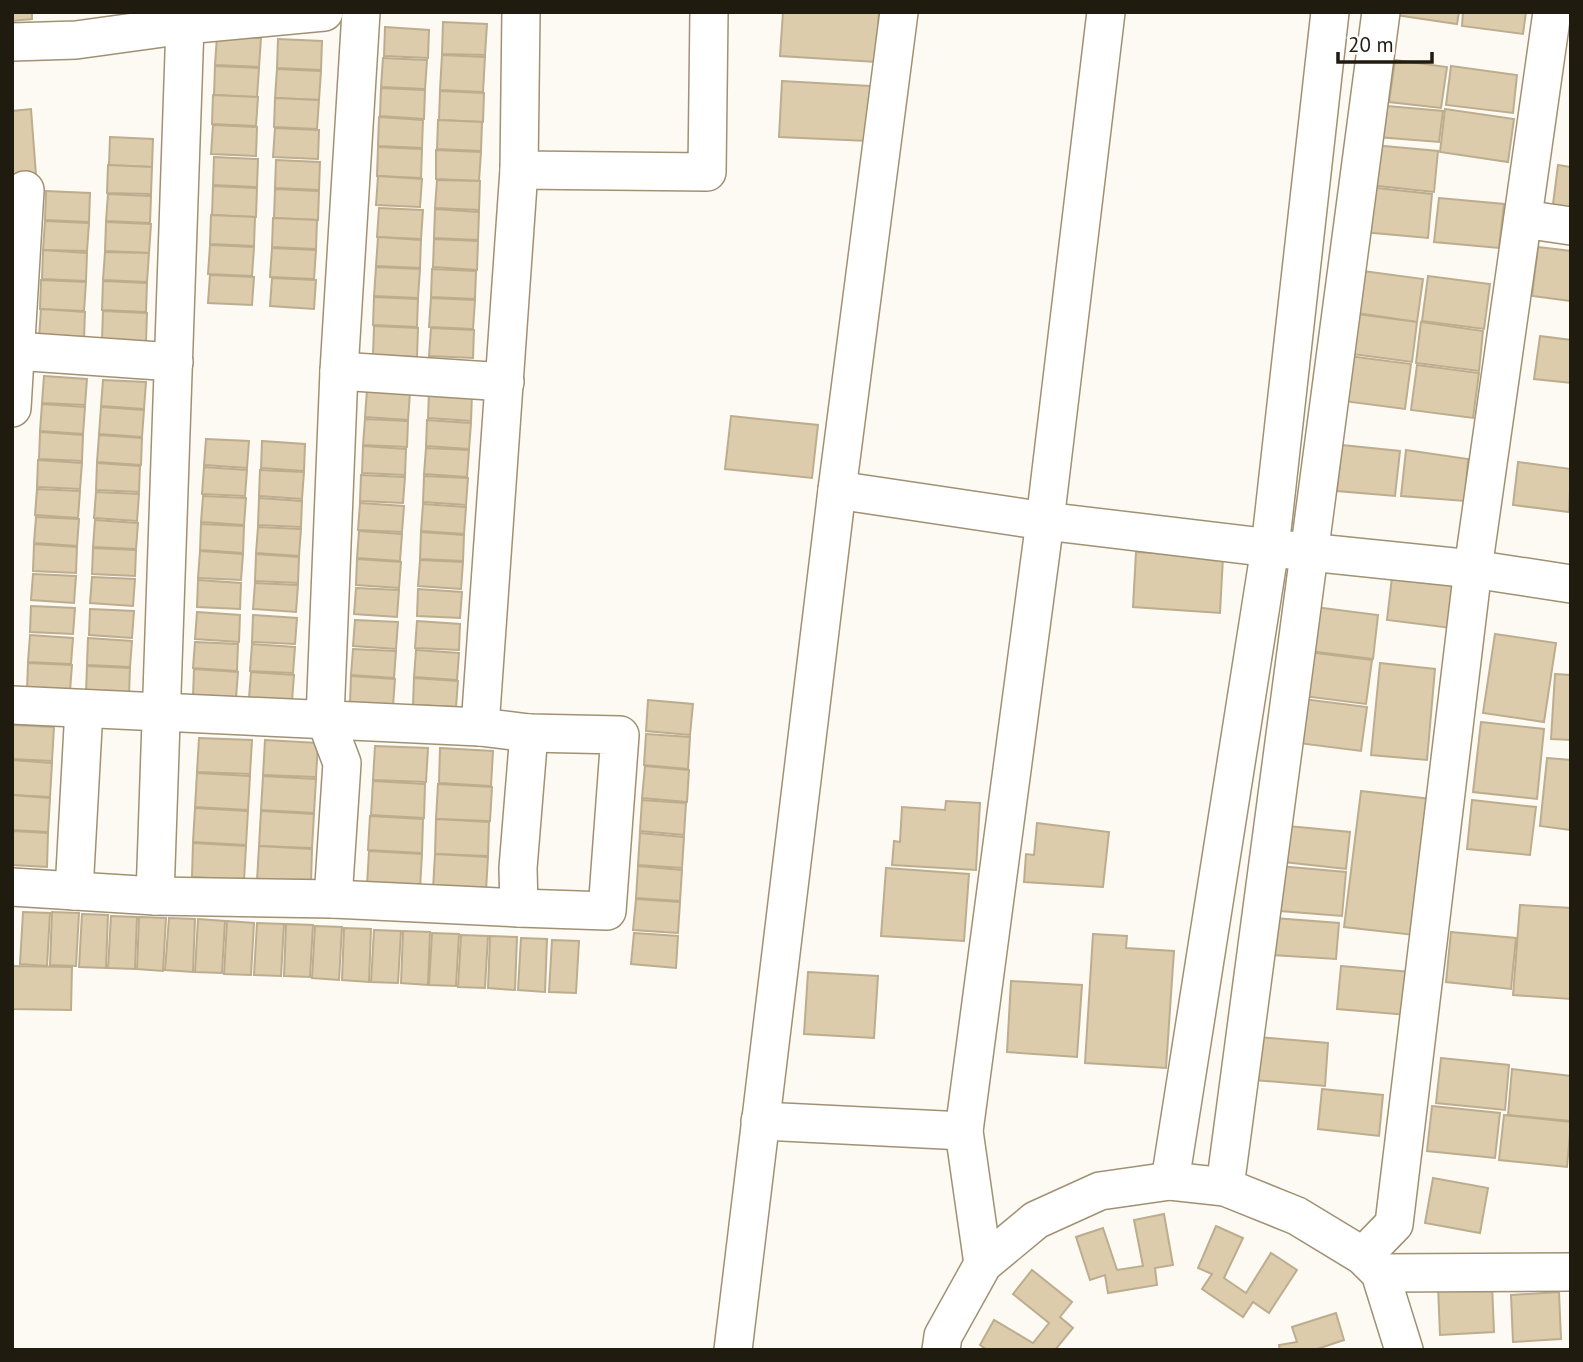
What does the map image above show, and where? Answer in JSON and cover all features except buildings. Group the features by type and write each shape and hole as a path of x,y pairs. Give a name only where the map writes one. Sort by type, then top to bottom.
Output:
{"street":[{"path":"12,42 76,40 185,25 324,12"},
{"path":"333,899 342,763 325,718 339,371 361,12"},
{"path":"480,727 519,170 521,12"},
{"path":"519,170 707,172 709,12"},
{"path":"733,1350 837,490 899,12"},
{"path":"983,1264 964,1131 1045,521 1105,12"},
{"path":"1170,1181 1270,548 1330,12"},
{"path":"1225,1187 1381,12"},
{"path":"1404,1350 1372,1264 1394,1224 1473,569 1552,12"},
{"path":"155,895 185,25"},
{"path":"12,408 25,190"},
{"path":"1523,219 1571,226"},
{"path":"15,351 174,362"},
{"path":"339,371 505,382"},
{"path":"837,490 1045,521 1311,553 1473,569 1571,584"},
{"path":"12,705 325,718 480,727 529,733 620,735 607,911 333,899 155,895 12,887"},
{"path":"74,891 84,709"},
{"path":"519,908 518,867 529,733"},
{"path":"760,1121 964,1131"},
{"path":"940,1350 943,1336 983,1264 1036,1220 1100,1191 1170,1181 1225,1187 1297,1216 1372,1264 1571,1272"}]}
